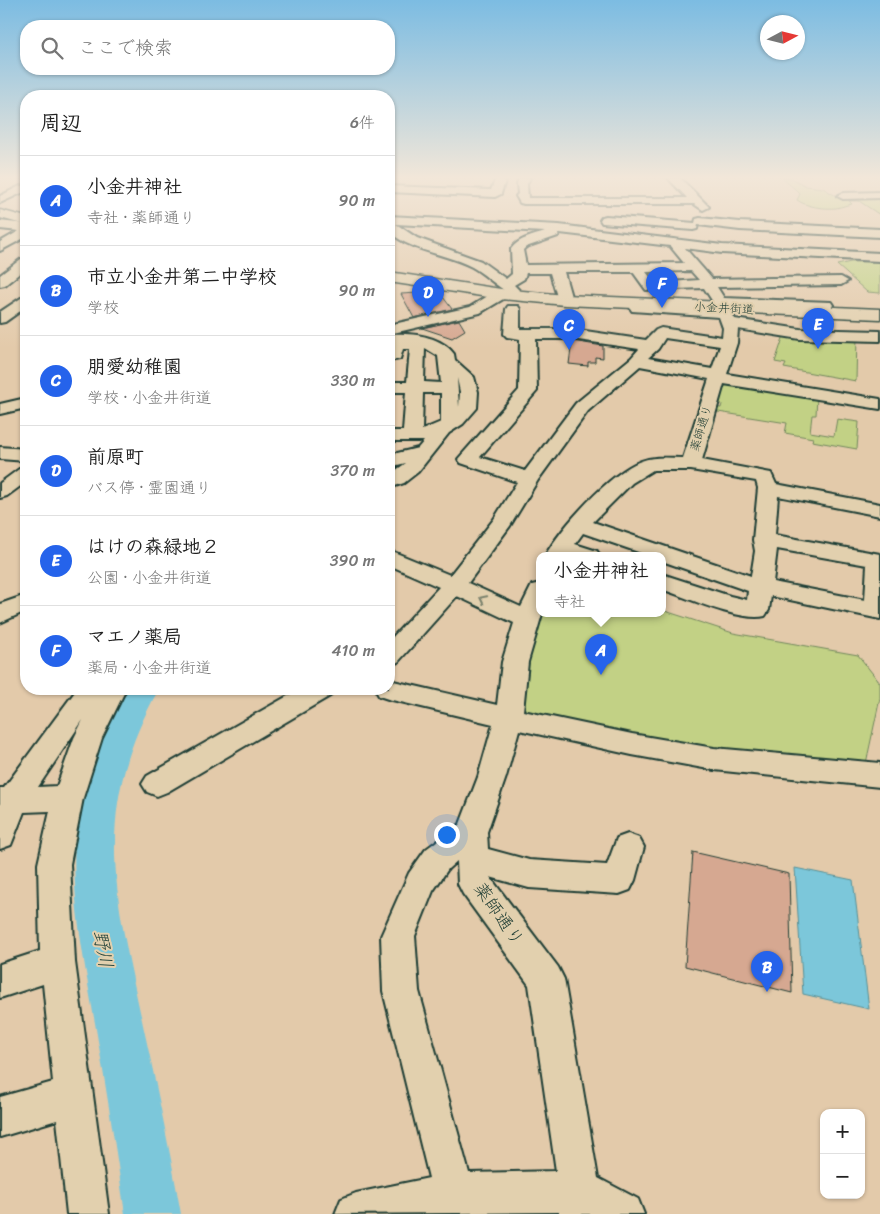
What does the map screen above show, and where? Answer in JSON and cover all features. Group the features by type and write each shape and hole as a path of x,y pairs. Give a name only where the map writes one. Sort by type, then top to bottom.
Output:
{"main road":[{"name":"小金井街道","path":"395,278 507,296 619,303 880,314"}],"street":[{"path":"0,247 20,235"},
{"path":"402,235 476,264 507,296 512,334 572,334 652,346"},
{"path":"396,327 475,310 507,296 519,276 520,269 517,249 528,242 550,235"},
{"path":"528,242 562,244 574,235"},
{"path":"607,235 776,252 880,257"},
{"path":"674,243 674,240 682,235"},
{"path":"674,243 708,284 724,313 776,329 800,334 880,336"},
{"path":"619,303 636,308 724,313 826,305 801,282 776,252"},
{"path":"0,282 20,267"},
{"path":"520,269 693,267"},
{"path":"556,268 565,300"},
{"path":"637,268 651,288 708,284 841,282"},
{"path":"0,319 20,305"},
{"name":"薬師通り","path":"558,551 578,524 625,480 648,465 691,464 702,422 728,343 731,328 724,313"},
{"path":"838,318 853,336"},
{"path":"0,319 20,320"},
{"path":"396,327 442,340 405,391"},
{"path":"395,649 454,585 503,522 529,480 582,407 637,361 652,346 661,333 728,343"},
{"path":"528,334 528,391 468,459 529,480"},
{"path":"395,350 396,345 405,391"},
{"path":"395,480 440,423 447,364 446,354 405,391"},
{"path":"395,359 405,391 440,423"},
{"path":"637,361 880,404"},
{"path":"447,364 466,377 471,377 481,388"},
{"path":"783,387 787,370"},
{"path":"395,372 424,425 424,421 440,423 457,420 468,408 469,392 466,377"},
{"path":"0,409 20,404"},
{"path":"395,450 440,423"},
{"path":"395,457 440,423"},
{"path":"395,464 440,423"},
{"path":"0,453 20,455"},
{"path":"666,582 725,603 757,610 766,551 764,540 768,488 764,477 691,464"},
{"path":"768,488 880,510"},
{"path":"578,524 659,552"},
{"path":"666,554 761,587 878,610 878,560 764,540"},
{"path":"395,560 527,620"},
{"name":"薬師通り","path":"536,599 527,620 515,662 509,717 472,845 474,884 546,979 580,1202"},
{"path":"395,691 581,734 713,758 787,768 880,775"},
{"path":"0,836 6,800 87,695"},
{"path":"88,1214 58,962 54,864 68,798 88,738 111,695"},
{"path":"157,784 311,695"},
{"path":"6,800 68,798"},
{"path":"454,1194 400,991 398,936 420,883 437,859 472,845 529,874 619,880 628,847"},
{"path":"0,981 58,962"},
{"path":"0,1117 74,1096"},
{"path":"356,1214 454,1194 580,1202 623,1214"}],"green space":[{"path":"851,262 880,262 880,293 867,292 837,265"},
{"path":"785,332 857,336 856,381 784,368 786,364 775,362"},
{"path":"724,382 817,396 816,415 812,415 810,432 834,436 837,419 859,422 857,449 812,441 813,438 785,433 787,423 712,411 714,407 721,408 722,404 714,403"},
{"path":"666,611 733,633 858,655 880,683 880,698 865,768 787,763 514,714 539,617 666,617"}],"water":[{"path":"795,868 853,880 869,1009 803,994"}],"building":[{"path":"435,292 443,297 452,309 414,318 401,294"},
{"path":"459,320 465,330 452,338 422,328"},
{"path":"572,341 603,346 603,358 595,357 595,362 588,362 588,366 569,364"},
{"path":"693,852 789,874 792,993 685,966"}],"waterway":[{"name":"野川","path":"136,695 103,777 94,833 94,860 95,888 103,943 153,1214"}],"place":[{"name":"マエノ薬局","path":"662,308"},
{"name":"前原町","path":"428,317"},
{"name":"はけの森緑地２","path":"818,349"},
{"name":"朋愛幼稚園","path":"569,350"},
{"name":"小金井神社","path":"601,675"},
{"name":"市立小金井第二中学校","path":"767,992"}]}
